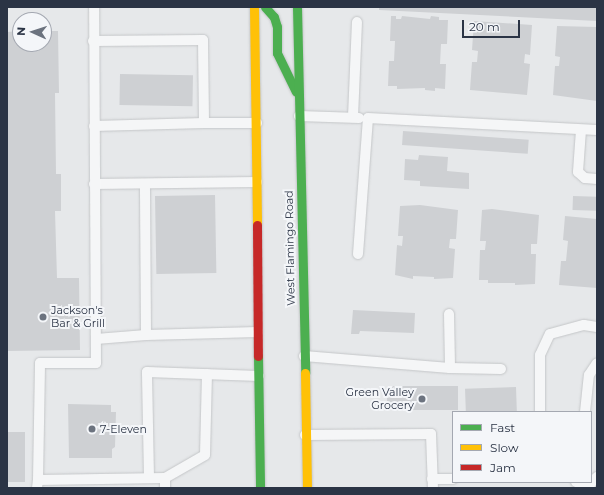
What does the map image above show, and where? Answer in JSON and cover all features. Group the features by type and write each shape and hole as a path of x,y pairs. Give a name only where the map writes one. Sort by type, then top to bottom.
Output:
{"main road":[{"path":"254,7 257,122 260,488"},
{"path":"265,7 274,17 277,27 277,53 299,100"},
{"name":"West Flamingo Road","path":"297,7 306,488"}],"lane":[{"path":"94,7 96,363 40,363 38,484 149,478 165,483 205,455 207,374"},
{"path":"353,117 357,22"},
{"path":"93,41 203,40 204,123"},
{"path":"299,116 353,117 597,130"},
{"path":"358,254 368,118"},
{"path":"94,126 257,122"},
{"path":"581,130 578,172 584,178 597,179"},
{"path":"94,184 257,182"},
{"path":"145,184 146,335"},
{"path":"449,314 450,368"},
{"path":"540,411 540,355 550,334 584,325 597,327"},
{"path":"96,339 146,335 258,332"},
{"path":"304,356 450,368 501,369"},
{"path":"586,411 589,375 597,363"},
{"path":"149,478 148,372 259,376"},
{"path":"305,435 431,434 433,483 452,479"}],"building":[{"path":"379,7 597,7 597,21 379,10"},
{"path":"391,16 396,16 396,19 401,19 402,16 430,19 431,16 439,17 439,20 448,20 447,44 441,44 440,64 446,64 445,89 435,88 435,91 425,90 425,88 397,89 397,86 388,86 389,61 394,61 395,41 390,41"},
{"path":"474,21 532,25 530,55 525,54 524,63 530,64 527,95 470,90 472,62 477,62 478,51 472,50"},
{"path":"557,26 597,27 597,101 553,95 555,66 559,66 560,57 555,56"},
{"path":"52,31 58,31 59,93 55,93 56,174 61,174 61,211 55,211 57,278 79,278 80,350 7,351 7,32 12,32 12,52 52,52"},
{"path":"120,74 193,75 192,106 119,105"},
{"path":"403,131 529,140 528,154 402,145"},
{"path":"419,155 448,157 447,171 469,173 469,189 420,186 420,181 404,180 405,159 418,160"},
{"path":"215,195 216,273 156,274 155,196"},
{"path":"573,196 597,197 596,211 573,210"},
{"path":"420,205 458,210 456,239 450,239 449,248 455,249 453,278 434,279 434,277 413,276 413,279 395,275 397,245 402,246 403,236 398,236 400,206"},
{"path":"492,209 539,215 537,244 531,244 531,254 536,254 535,284 515,285 515,283 488,283 488,280 479,280 480,250 485,250 486,241 480,241 482,210"},
{"path":"565,216 597,219 597,288 559,285 561,261 566,261 568,241 563,240"},
{"path":"353,310 415,313 414,333 360,331 359,334 351,334"},
{"path":"387,386 458,386 458,410 387,410"},
{"path":"516,387 517,411 466,411 465,389"},
{"name":"7-Eleven","path":"68,404 111,405 111,412 116,412 115,447 112,449 112,458 69,458"},
{"path":"7,432 25,432 25,482 7,482"}],"traffic: fast":[{"path":"265,7 274,17 277,27 277,53 296,92"},
{"path":"297,7 305,373"},
{"path":"258,356 260,488"}],"traffic: slow":[{"path":"254,7 257,225"},
{"path":"305,373 307,488"}],"traffic: jam":[{"path":"257,225 258,356"}],"place":[{"name":"Jackson's Bar & Grill","path":"43,317"},
{"name":"Green Valley Grocery","path":"422,399"},
{"name":"7-Eleven","path":"92,429"}]}
